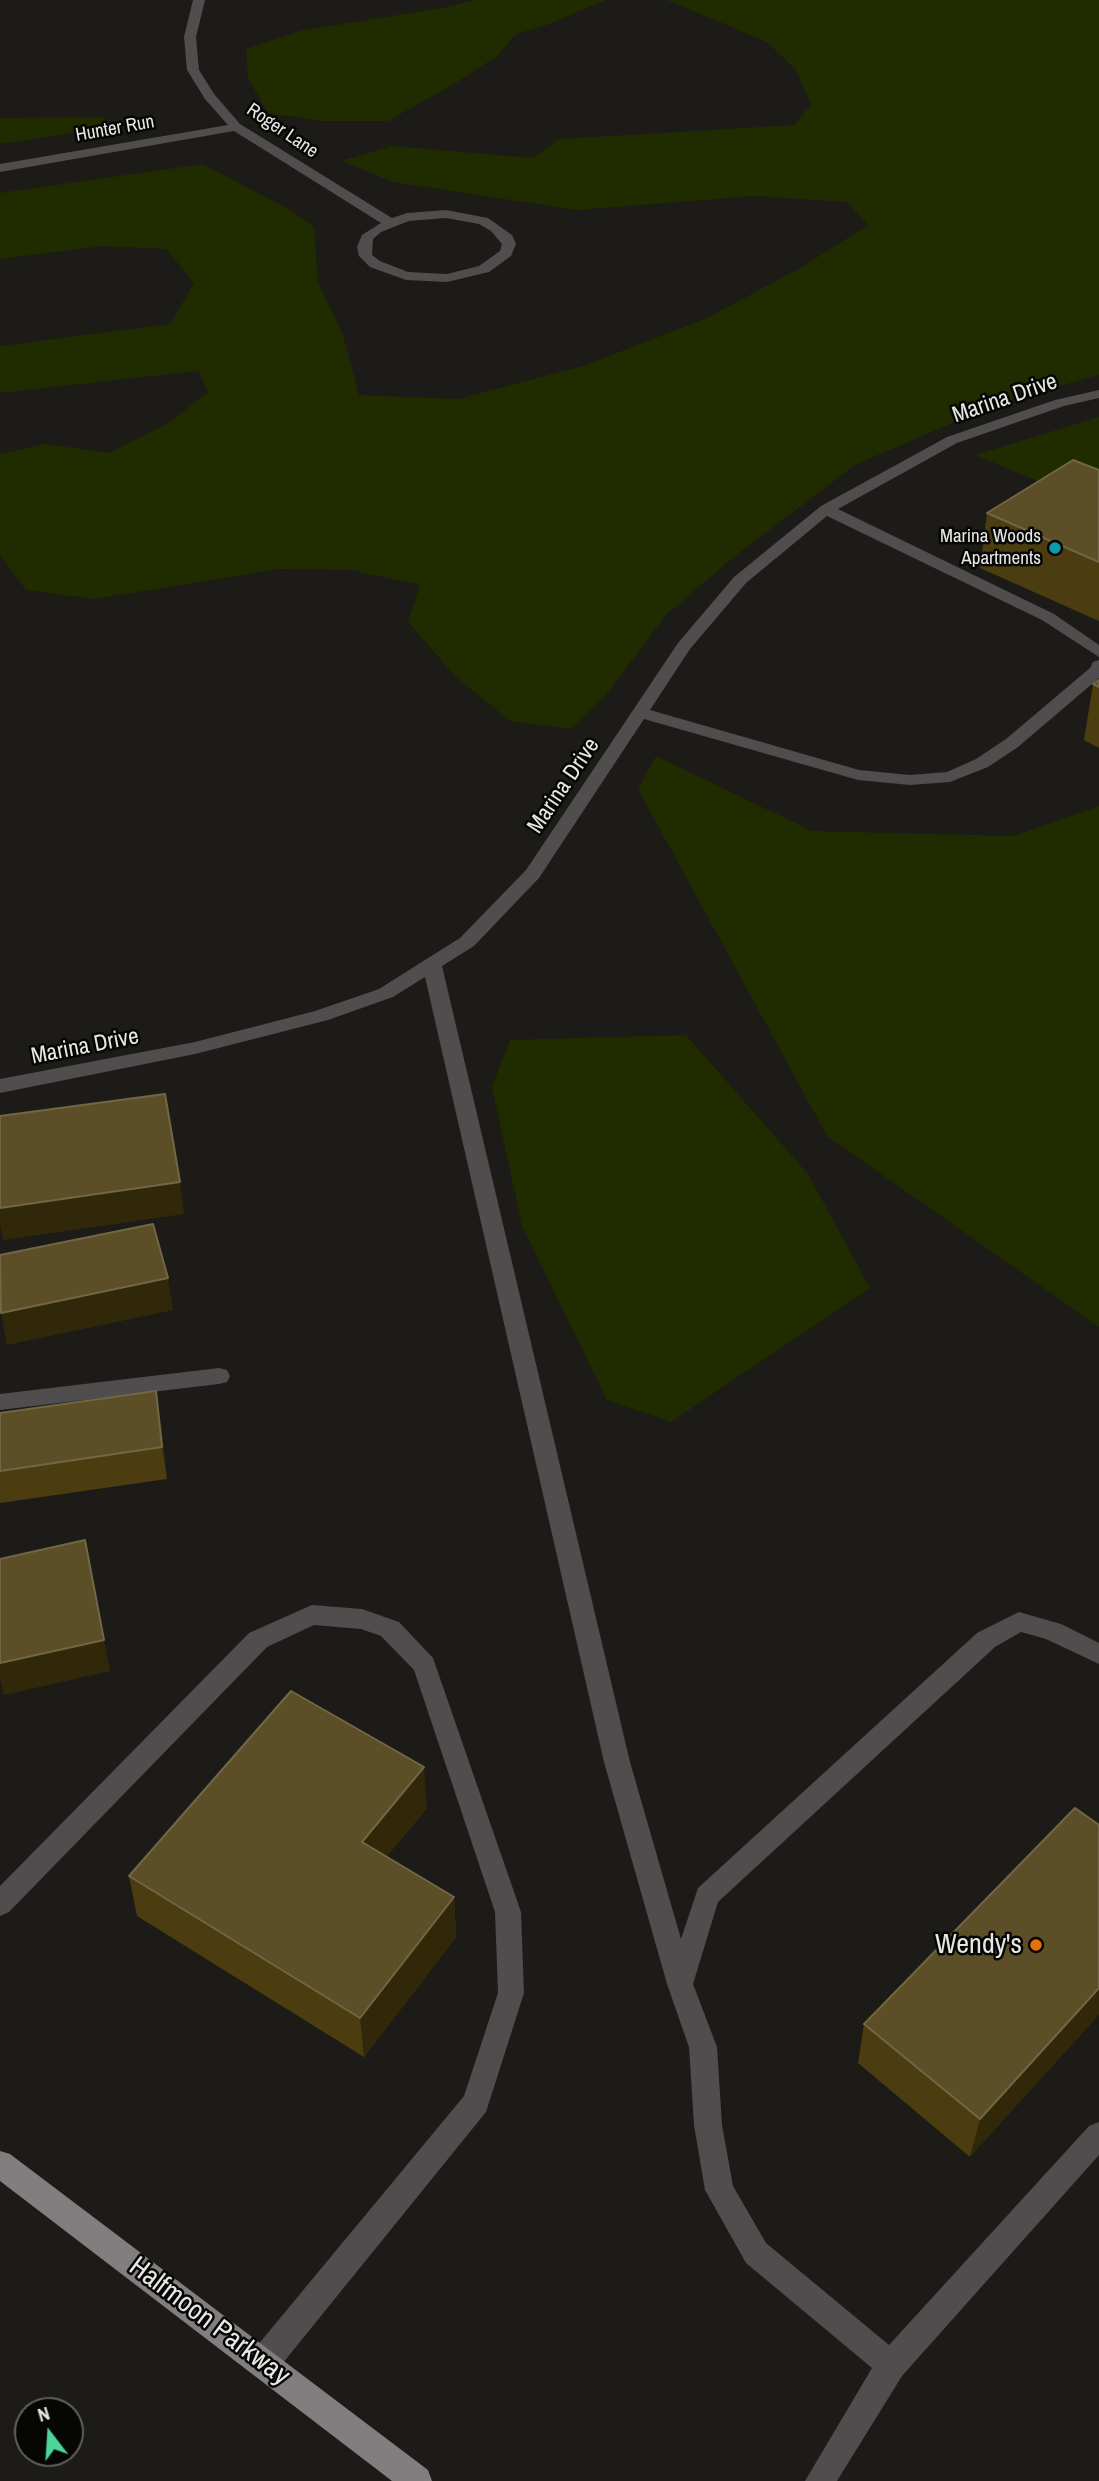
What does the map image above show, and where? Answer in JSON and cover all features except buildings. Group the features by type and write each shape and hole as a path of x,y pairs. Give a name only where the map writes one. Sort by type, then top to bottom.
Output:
{"main road":[{"name":"Halfmoon Parkway","path":"0,2164 417,2481"}],"street":[{"name":"Roger Lane","path":"199,0 190,37 193,70 209,96 236,127 389,222"},
{"name":"Hunter Run","path":"0,168 236,127"},
{"path":"426,215 466,216 496,228 509,244 506,253 498,262 467,275 447,278 406,276 388,271 366,256 364,247 367,238 389,222 426,215"},
{"name":"Marina Drive","path":"0,1086 195,1048 321,1016 386,993 467,942 533,874 684,646 740,580 826,509 952,440 1060,404 1099,394"},
{"path":"826,509 1048,617 1099,652"},
{"path":"640,713 858,775 910,780 950,776 982,763 1012,743 1098,670 1099,665"},
{"path":"432,964 617,1762 680,1984 703,2047 708,2125 719,2190 756,2253 891,2365"},
{"path":"0,1402 219,1376"},
{"path":"0,1904 258,1640 312,1615 362,1619 390,1629 424,1665 508,1912 511,1993 476,2104 264,2363"},
{"path":"680,1984 707,1896 986,1640 1019,1622 1052,1631 1099,1654"},
{"path":"821,2481 891,2365 1099,2135"}],"green space":[{"path":"474,0 606,0 544,26 516,34 497,56 388,121 320,121 268,113 248,78 246,49 300,31 447,7"},
{"path":"667,0 1099,0 1099,375 996,404 855,465 735,556 666,615 606,695 572,729 510,721 455,676 408,622 420,585 351,570 279,569 94,599 26,590 0,555 0,454 45,444 109,453 168,423 208,392 198,371 0,393 0,346 170,324 194,283 166,249 104,246 0,259 0,193 203,164 292,211 314,227 318,282 343,335 359,395 458,399 583,366 707,318 802,267 868,225 847,202 756,196 576,210 393,182 341,161 392,146 533,158 559,139 794,125 811,105 796,70 767,42"},
{"path":"104,117 110,127 0,144 0,118"},
{"path":"1099,417 1099,507 975,455"},
{"path":"656,756 812,831 1014,836 1099,806 1099,1327 827,1136 638,789"},
{"path":"686,1035 808,1174 870,1288 671,1422 607,1400 522,1226 492,1087 510,1040"}],"place":[{"name":"Marina Woods Apartments","path":"1055,548"},
{"name":"Wendy's","path":"1036,1945"}]}
